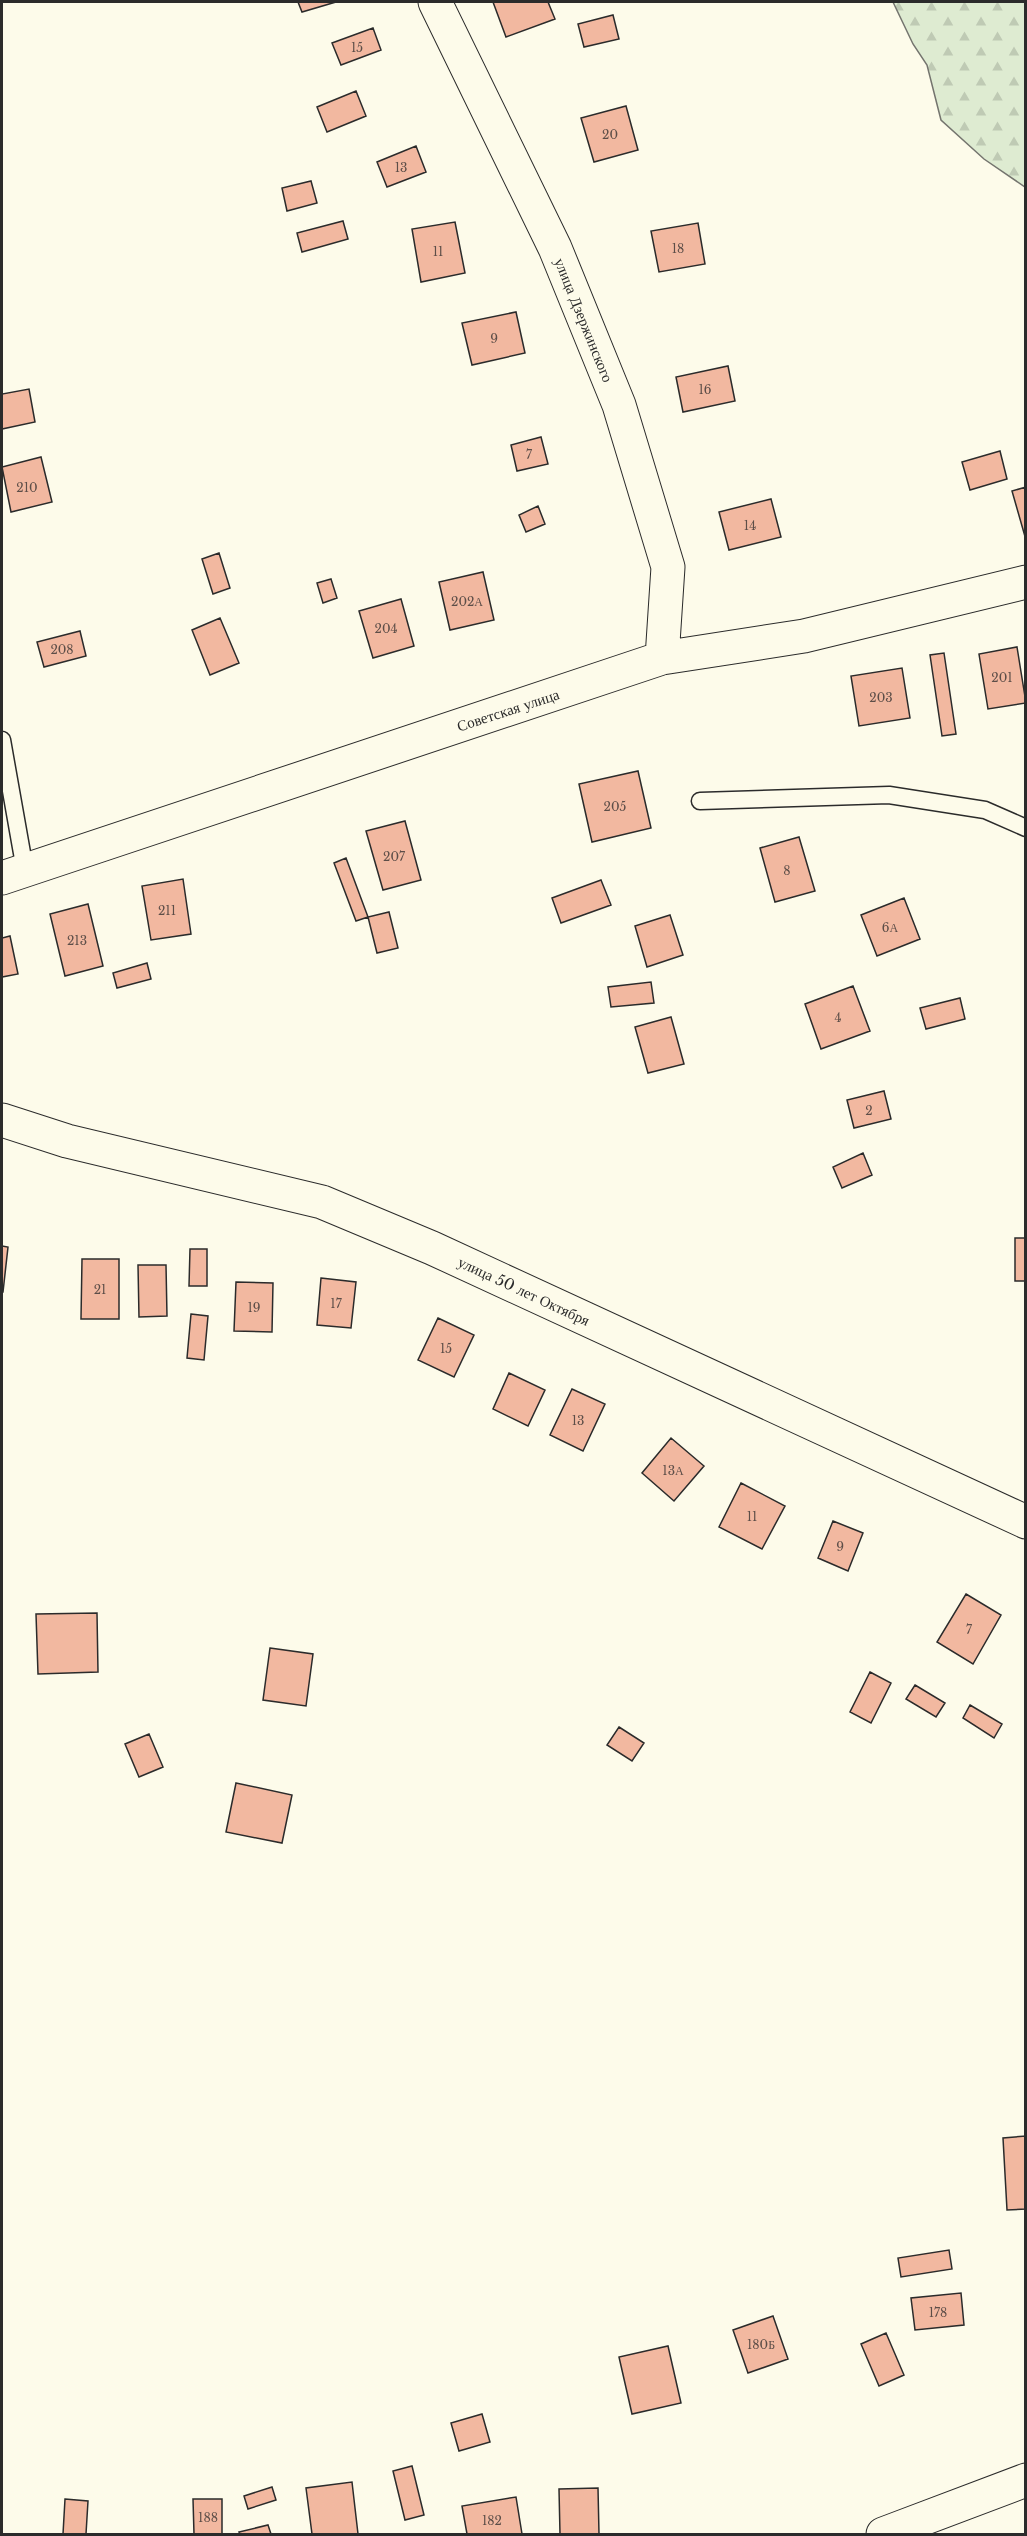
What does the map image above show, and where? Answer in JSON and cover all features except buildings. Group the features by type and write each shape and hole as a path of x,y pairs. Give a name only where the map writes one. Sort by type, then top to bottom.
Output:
{"street":[{"name":"улица Дзержинского","path":"435,2 555,248 619,405 668,567 662,658"},
{"name":"Советская улица","path":"13,874 662,658 804,636 1026,582"},
{"name":"улица 50 лет Октября","path":"2,1120 66,1141 322,1202 432,1248 1026,1522"},
{"path":"883,2535 1026,2480"}],"lane":[{"path":"2,740 13,874"},
{"path":"700,801 889,795 986,810 1026,828"}],"green space":[{"path":"893,2 1025,2 1025,187 984,159 941,120 927,65 913,44"}]}
